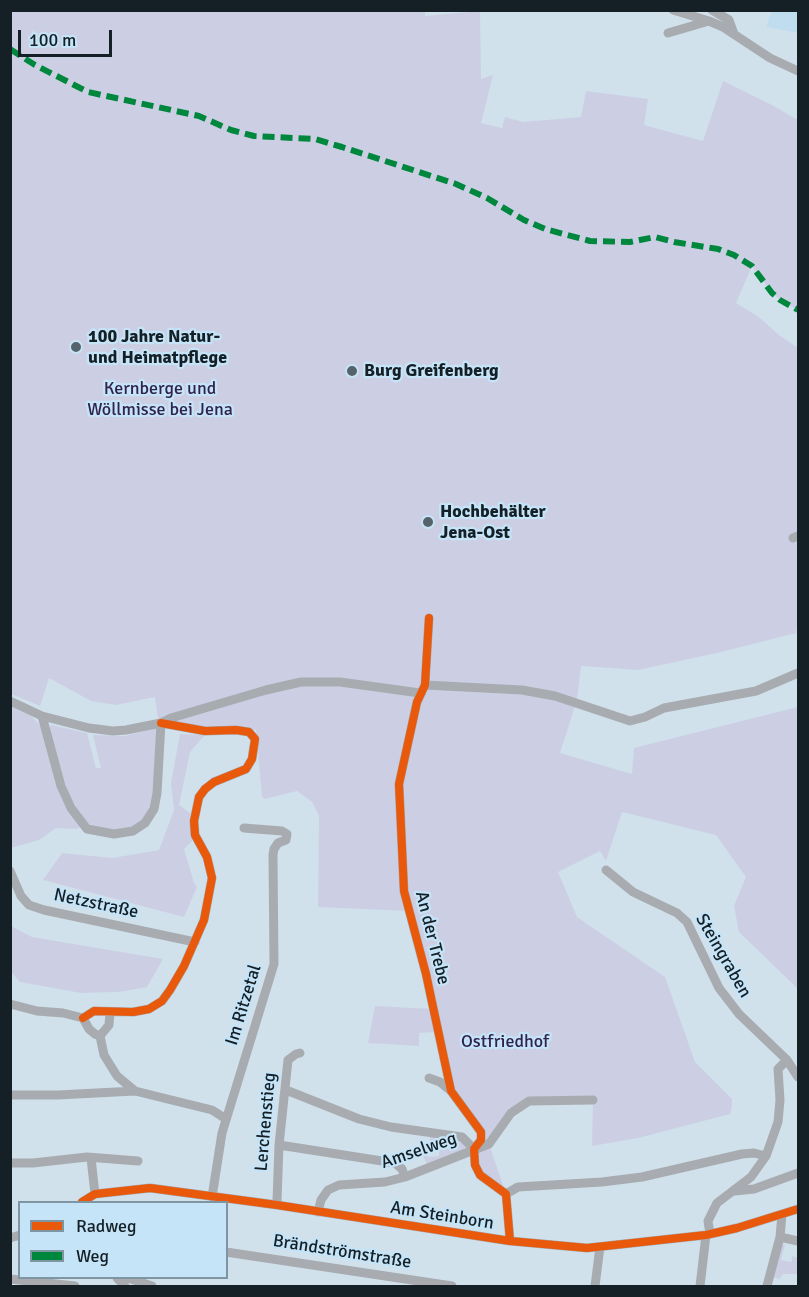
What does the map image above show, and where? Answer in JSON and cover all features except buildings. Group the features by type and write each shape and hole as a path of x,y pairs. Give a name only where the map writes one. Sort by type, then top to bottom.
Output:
{"street":[{"path":"673,10 709,21 798,72"},
{"path":"712,10 729,20 734,34"},
{"path":"668,33 709,21"},
{"name":"An der Trebe","path":"429,618 422,689 399,784 404,891 426,974 451,1091"},
{"path":"10,701 42,716 89,728 113,731 161,723 266,690 301,682 340,682 422,689 522,690 555,696 630,721 664,708 756,691 798,673"},
{"path":"42,716 61,786 71,808 87,829 114,834 133,831 145,823 154,809 161,723"},
{"path":"10,1004 83,1018 94,1011 138,1012 149,1009 162,1001 175,982 204,920 212,878 207,857 195,835 196,808 205,789 214,782 246,769 252,759 255,739 249,732 205,731 161,723"},
{"name":"Im Ritzetal","path":"212,1197 226,1119 274,964 273,855 278,843 286,840 287,834 282,831 244,828"},
{"name":"Steingraben","path":"606,870 633,892 677,913 687,922 719,988 739,1014 786,1060 798,1077"},
{"name":"Netzstraße","path":"10,871 21,896 29,905 195,942"},
{"path":"100,1036 109,1025 110,1012"},
{"path":"83,1018 89,1029 100,1036"},
{"path":"100,1036 104,1054 117,1076 135,1090"},
{"name":"Lerchenstieg","path":"277,1201 279,1145 288,1060 300,1053"},
{"path":"700,1287 711,1212 717,1203 751,1177 766,1156 777,1122 780,1100 778,1070 786,1060"},
{"name":"An der Trebe","path":"429,1078 451,1091 481,1132 481,1140 474,1149 475,1165 480,1175 506,1194"},
{"path":"10,1095 135,1090 212,1110 226,1119"},
{"path":"286,1090 359,1119 391,1127 462,1137 474,1149"},
{"name":"Amselweg","path":"318,1212 321,1200 328,1190 339,1185 385,1182 405,1178 489,1144 511,1113 529,1101 593,1100"},
{"path":"279,1145 395,1163 402,1169 405,1178"},
{"path":"510,1241 506,1194 518,1187 642,1177 742,1154 754,1153 766,1156"},
{"path":"10,1163 33,1163 70,1158 138,1161"},
{"path":"91,1158 95,1192"},
{"path":"735,1191 754,1189 798,1173"},
{"name":"Am Steinborn","path":"84,1201 95,1192 150,1188 560,1247 600,1247 708,1235 798,1209"},
{"path":"767,1287 780,1237 782,1214"},
{"path":"780,1237 798,1241"},
{"path":"594,1287 600,1247"},
{"name":"Brändströmstraße","path":"228,1252 452,1287"},
{"path":"10,1279 75,1287"},
{"path":"131,1279 152,1287"}],"shaded area":[{"path":"772,10 798,11 798,33 766,27"}],"green space":[{"path":"425,10 425,16 480,11 481,79 493,75 481,123 502,128 505,117 523,122 581,117 586,91 648,99 644,125 703,141 723,81 798,120 798,310 772,293 752,266 736,303 759,317 798,348 798,618 796,633 638,670 581,666 577,700 560,753 632,774 634,748 798,707 798,989 739,932 734,906 746,877 716,835 622,812 606,861 600,851 558,872 577,917 665,977 695,1062 732,1099 730,1114 638,1138 592,1146 593,1100 529,1101 511,1113 489,1144 506,1194 480,1175 474,1149 481,1140 451,1091 436,1032 419,1033 419,1046 368,1043 375,1006 433,1009 409,911 318,907 319,816 312,802 297,791 265,799 262,797 256,730 205,729 158,719 155,697 116,705 91,701 49,678 40,706 11,694 11,11"},
{"path":"10,706 31,716 39,724 82,827 56,828 39,840 11,848"},
{"path":"51,725 87,733 96,768 101,768 93,735 125,736 156,728 159,731 153,804 142,820 135,826 120,831 91,826 84,820 69,796 49,730"},
{"path":"180,734 205,735 190,752 179,805 190,813 192,841 184,849 197,887 184,917 43,880 62,853 112,858 159,850 174,810 171,783"},
{"path":"11,926 32,937 163,959 147,987 119,992 81,993 20,982 11,972"},
{"path":"431,1133 462,1137 474,1149 429,1169 421,1151 425,1151 428,1157 439,1156 441,1141 429,1142"},
{"path":"782,1244 785,1245 781,1260 790,1262 792,1256 798,1258 798,1274 783,1274 780,1279 773,1277"}],"marked path":[{"path":"10,49 35,65 88,92 199,116 231,130 254,136 315,139 342,147 456,184 545,229 590,241 630,242 655,237 718,249 752,266 772,293 798,310"}],"cycle path":[{"path":"429,618 425,685 417,702 399,784 404,891 426,974 451,1091 481,1132 481,1140 474,1149 475,1165 480,1175 506,1194 510,1241"},
{"path":"83,1018 94,1011 133,1012 149,1009 162,1001 170,990 184,966 204,920 212,878 207,857 195,835 194,821 199,797 214,782 246,769 252,759 255,739 249,732 205,731 161,723"},
{"path":"84,1201 95,1194 150,1188 510,1241 587,1248 706,1235 798,1209"}],"place":[{"name":"100 Jahre Natur- und Heimatpflege","path":"76,347"},
{"name":"Burg Greifenberg","path":"352,371"},
{"name":"Hochbehälter Jena-Ost","path":"428,522"}],"park label":[{"name":"Kernberge und Wöllmisse bei Jena","path":"160,399"},
{"name":"Ostfriedhof","path":"505,1042"}]}
